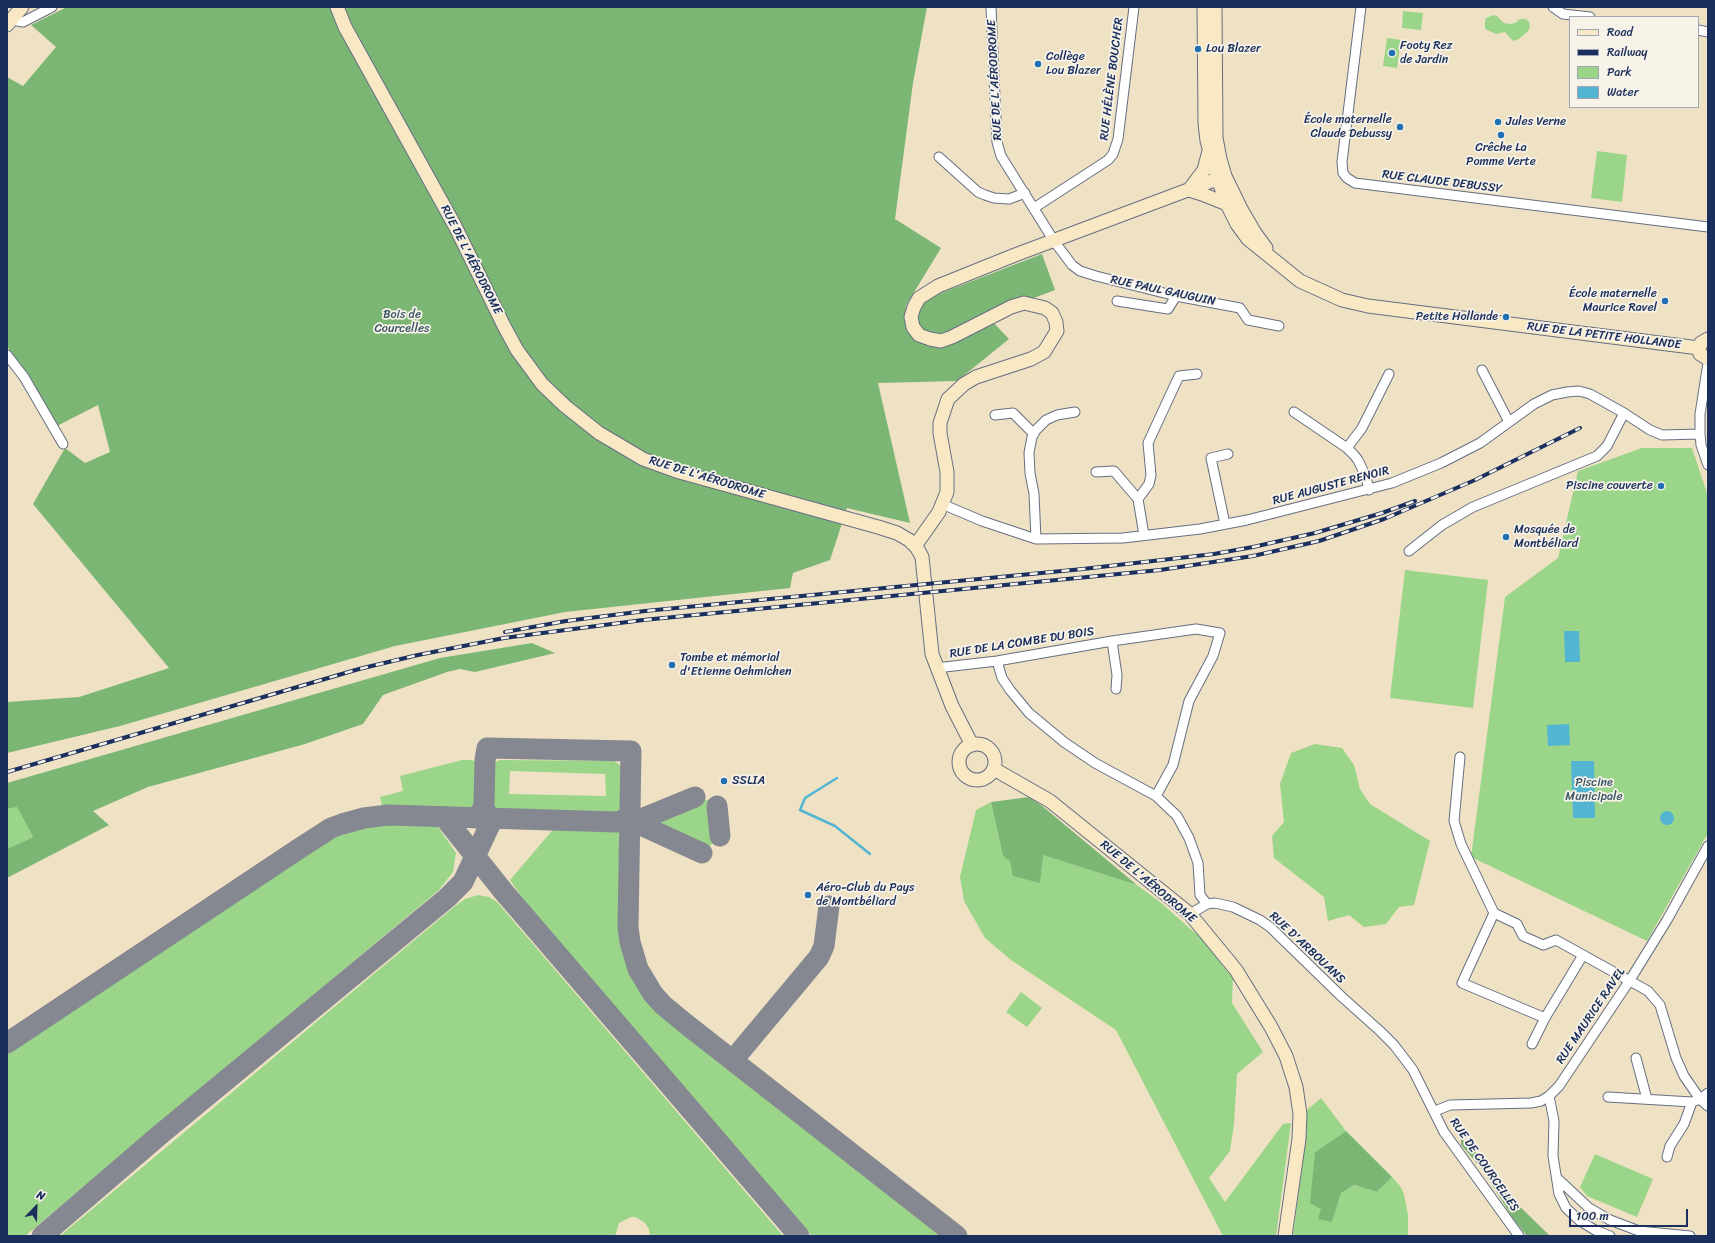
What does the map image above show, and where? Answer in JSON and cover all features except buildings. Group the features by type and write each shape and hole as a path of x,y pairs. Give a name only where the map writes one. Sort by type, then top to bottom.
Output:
{"street":[{"path":"14,22 22,7"},
{"path":"14,22 52,7"},
{"name":"RUE DE L'AÉRODROME","path":"337,7 345,27 455,226 517,350 533,373 551,394 599,433 643,459 682,473 878,527 902,536 915,546"},
{"name":"RUE DE L'AÉRODROME","path":"990,7 997,142 1001,156 1054,241"},
{"name":"RUE HÉLÈNE BOUCHER","path":"1034,208 1108,160 1113,154 1118,139 1134,7"},
{"name":"RUE DE LA PETITE HOLLANDE","path":"1204,7 1204,123 1209,150 1222,177 1255,233 1280,266"},
{"name":"RUE DE LA PETITE HOLLANDE","path":"1215,7 1216,138 1227,204 1237,224 1248,239 1300,281 1319,291 1342,300 1368,306 1704,344"},
{"name":"RUE CLAUDE DEBUSSY","path":"1361,7 1342,162 1343,173 1347,178 1355,183 1708,227"},
{"path":"1553,7 1563,14 1581,16"},
{"path":"1189,190 1204,170 1209,150"},
{"path":"939,157 978,192 994,198 1009,199 1025,194"},
{"path":"972,745 952,706 936,668 930,644 922,556 915,546 939,512 947,492 940,423 948,400 964,384 976,377 1031,359 1044,352 1057,331 1056,322 1052,313 1046,308 1024,303 1011,307 941,341 919,335 912,327 911,317 914,307 919,298 938,286 1015,255 1222,177"},
{"path":"1189,190 1227,204"},
{"name":"RUE PAUL GAUGUIN","path":"1054,241 1072,265 1080,271 1176,296 1240,308 1248,320 1279,326"},
{"path":"1117,301 1168,309 1176,296"},
{"path":"1704,344 1700,354 1708,359"},
{"path":"7,355 24,378 63,444"},
{"path":"1708,363 1700,414 1701,445 1708,465"},
{"path":"1482,370 1509,422"},
{"path":"1138,499 1149,484 1151,475 1148,443 1178,376 1196,374"},
{"path":"1347,448 1362,428 1380,388 1389,374"},
{"name":"RUE AUGUSTE RENOIR","path":"942,504 982,521 1036,539 1123,538 1200,529 1247,520 1392,483 1441,464 1480,443 1534,404 1552,395 1568,392 1579,391 1590,394 1624,413 1650,430 1662,435 1700,434"},
{"path":"1036,539 1037,531 1034,494 1030,473 1029,453 1034,434 1046,420 1057,415 1076,412"},
{"path":"1294,412 1347,448 1358,460 1366,477 1369,490"},
{"path":"995,415 1013,413 1034,434"},
{"path":"1410,551 1442,525 1472,507 1597,456 1607,446 1624,413"},
{"path":"1225,524 1211,458 1228,454"},
{"path":"1096,472 1114,471 1138,499 1144,535"},
{"name":"RUE DE LA COMBE DU BOIS","path":"936,668 997,661 1112,641 1196,629 1220,633 1213,656 1189,701 1173,764 1156,796"},
{"name":"RUE DE LA COMBE DU BOIS","path":"1112,641 1117,675 1116,689"},
{"path":"997,661 1002,678 1029,713 1064,742 1095,763 1156,796 1177,816 1189,838 1198,863 1200,895 1207,904 1190,914"},
{"path":"978,744 989,748 995,758 994,769 986,778 980,780 974,780 964,775 960,766 960,756 963,751 972,745 978,744"},
{"path":"1460,757 1454,821 1460,844 1494,913 1517,924 1523,936 1543,945 1556,940 1648,990 1660,1005 1676,1058 1696,1101"},
{"name":"RUE DE L'AÉRODROME","path":"994,769 1050,801 1190,914 1236,970 1286,1056 1296,1087 1300,1114 1299,1139 1285,1236"},
{"name":"RUE MAURICE RAVEL","path":"1434,1111 1450,1105 1531,1103 1541,1101 1549,1096 1559,1086 1630,980 1667,920 1708,846"},
{"name":"RUE D'ARBOUANS","path":"1207,904 1215,903 1233,907 1260,920 1270,927 1394,1046"},
{"path":"1494,913 1462,983 1545,1018"},
{"path":"1532,1044 1545,1018 1583,955"},
{"name":"RUE DE COURCELLES","path":"1394,1046 1412,1070 1444,1132 1519,1236"},
{"path":"1636,1058 1647,1100"},
{"path":"1667,1157 1670,1146 1696,1101 1708,1093"},
{"path":"1549,1096 1554,1121 1553,1156 1559,1194 1566,1208 1580,1221 1610,1236"},
{"path":"1608,1097 1647,1100 1696,1101 1708,1106"},
{"path":"1557,1178 1589,1208 1610,1220 1639,1231 1690,1236"},
{"path":"1644,1236 1654,1233"}],"green space":[{"name":"Bois de Courcelles","path":"67,7 927,7 913,83 895,219 941,248 905,307 1042,254 1055,290 987,316 1009,339 957,381 878,383 910,523 847,508 830,560 793,573 790,588 565,612 395,646 120,726 7,753 7,702 79,697 169,668 33,504 65,448 85,463 110,452 98,405 57,426 7,346 7,77 23,86 56,47 31,25"},
{"path":"1403,11 1423,13 1421,30 1402,28"},
{"path":"1493,15 1497,16 1504,23 1510,24 1515,23 1520,19 1526,19 1529,22 1530,27 1528,31 1519,39 1513,41 1505,32 1496,34 1485,29 1486,18"},
{"name":"Footy Rez de Jardin","path":"1387,38 1401,40 1397,68 1383,66"},
{"path":"1597,151 1627,155 1622,202 1591,198"},
{"name":"Piscine Municipale","path":"1642,448 1692,448 1708,496 1708,833 1647,941 1471,857 1505,597 1558,558 1578,471"},
{"path":"1405,570 1488,580 1473,708 1390,698"},
{"path":"532,643 555,653 475,672 460,669 447,672 383,695 363,724 305,744 148,787 93,811 109,825 7,878 7,849 33,837 17,807 7,809 7,783 440,658"},
{"path":"1315,744 1342,748 1354,765 1360,789 1370,804 1430,841 1414,905 1399,907 1386,924 1364,927 1349,915 1328,921 1324,897 1274,858 1272,836 1284,822 1280,784 1291,753"},
{"path":"462,760 475,761 478,765 478,803 473,812 390,811 382,805 380,797 403,791 400,776"},
{"path":"500,760 614,761 624,768 624,808 615,816 496,812 490,805 490,770 495,762","holes":["510,771 605,774 606,796 509,794"]},
{"path":"1029,797 1041,805 1137,885 1043,855 1040,883 1013,876 1010,861 1003,856 991,802"},
{"path":"695,800 708,800 713,803 717,836 716,841 711,845 704,847 648,820"},
{"path":"991,802 1003,856 1043,855 1137,885 1160,902 1203,940 1233,979 1232,1003 1263,1052 1237,1074 1234,1124 1230,1151 1209,1178 1225,1202 1283,1124 1291,1123 1276,1236 1223,1236 1116,1030 1011,960 985,938 964,901 960,877 976,810"},
{"path":"17,807 33,837 7,849 7,809"},
{"path":"383,822 436,824 456,853 453,872 439,890 25,1236 7,1236 7,1052 337,833 357,826"},
{"path":"556,826 608,827 616,829 622,833 622,932 624,949 636,981 656,1007 948,1236 812,1236 537,919 510,880"},
{"path":"478,895 489,897 497,902 783,1236 650,1236 649,1229 644,1222 635,1217 631,1217 619,1223 615,1236 60,1236 454,907 465,899"},
{"path":"1021,992 1042,1008 1027,1027 1006,1012"},
{"path":"1321,1098 1346,1131 1315,1152 1321,1209 1332,1221 1341,1193 1354,1185 1377,1192 1392,1177 1400,1186 1404,1194 1408,1215 1408,1236 1293,1236 1306,1136 1307,1110"},
{"path":"1346,1131 1392,1177 1377,1192 1354,1185 1341,1193 1332,1222 1318,1219 1321,1209 1310,1203 1315,1152"},
{"path":"1461,1138 1486,1162 1502,1182 1499,1186 1550,1236 1527,1236 1514,1220 1482,1169 1461,1145"},
{"path":"1595,1154 1653,1179 1637,1217 1587,1196 1580,1187"}],"water":[{"path":"1564,631 1579,631 1580,662 1565,662"},
{"path":"1569,724 1570,745 1548,746 1547,725"},
{"path":"1571,761 1594,761 1595,818 1573,818"},
{"path":"1664,811 1670,811 1674,815 1674,821 1670,825 1664,825 1660,821 1660,815"}],"waterway":[{"path":"837,778 805,798 800,810 835,826 870,854"}],"taxiway":[{"path":"475,818 480,815 484,805 485,760 487,748 631,751 628,927 630,942 638,969 653,994 663,1005 686,1024 957,1236"},
{"path":"634,822 695,797"},
{"path":"717,806 720,836"},
{"path":"42,1236 162,1133 447,898 463,882 493,818 488,815 485,810"},
{"path":"7,1043 331,828 364,818 388,815 617,822 624,820 630,813"},
{"path":"444,817 503,891 799,1236"},
{"path":"629,822 634,822 702,853"},
{"path":"733,1060 819,957 824,946 829,906"}],"railway":[{"path":"7,772 359,669 418,655 504,638 643,620 1160,570 1253,556 1319,541 1384,519 1475,480 1580,428"},
{"path":"505,632 566,621 645,611 1083,569 1214,554 1315,533 1382,513 1415,501"}],"place":[{"name":"Lou Blazer","path":"1198,49"},
{"name":"Footy Rez de Jardin","path":"1392,53"},
{"name":"Collège Lou Blazer","path":"1038,64"},
{"name":"Jules Verne","path":"1498,122"},
{"name":"École maternelle Claude Debussy","path":"1400,127"},
{"name":"Crêche La Pomme Verte","path":"1501,135"},
{"name":"École maternelle Maurice Ravel","path":"1665,301"},
{"name":"Petite Hollande","path":"1506,317"},
{"name":"Piscine couverte","path":"1661,486"},
{"name":"Mosquée de Montbéliard","path":"1506,537"},
{"name":"Tombe et mémorial d'Etienne Oehmichen","path":"672,665"},
{"name":"SSLIA","path":"724,781"},
{"name":"Aéro-Club du Pays de Montbéliard","path":"808,895"}]}
